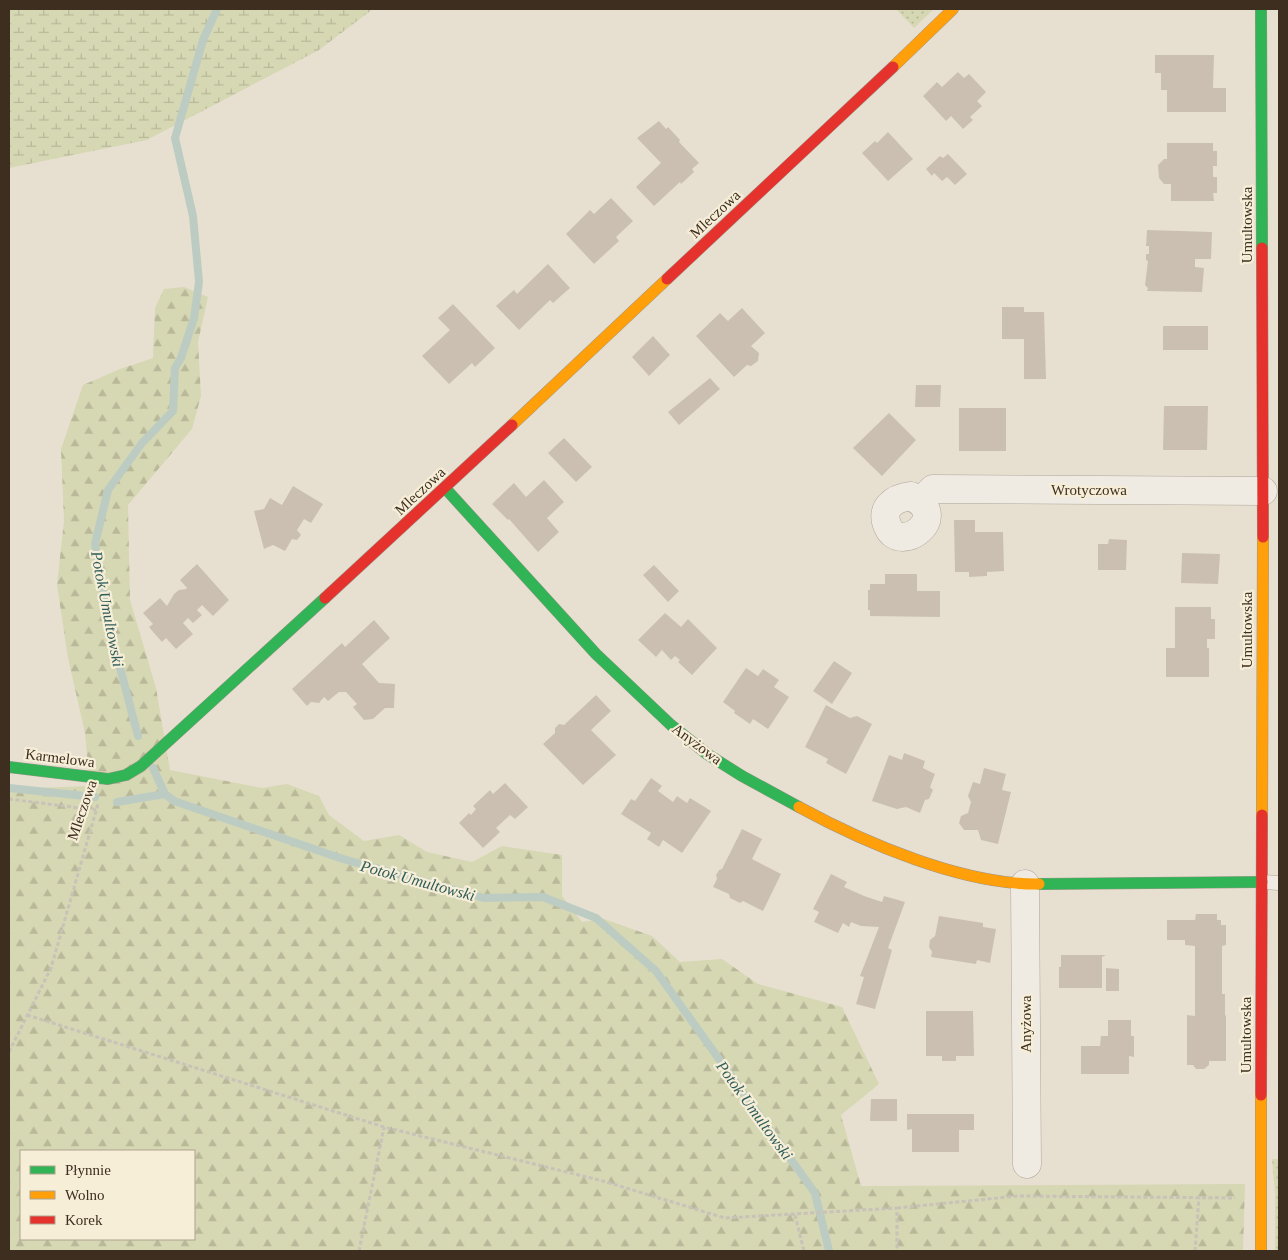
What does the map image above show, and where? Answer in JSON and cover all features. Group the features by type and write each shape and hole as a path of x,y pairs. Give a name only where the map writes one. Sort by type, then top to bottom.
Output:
{"street":[{"name":"Mleczowa","path":"108,779 126,775 141,766 444,488 953,9"},
{"name":"Umultowska","path":"1261,9 1263,491 1271,640 1262,882 1261,1251"},
{"name":"Anyżowa","path":"444,488 596,654 671,726 707,754 742,776 830,824 917,860 976,876 1025,884 1262,882"},
{"name":"Wrotyczowa","path":"921,501 933,489 1263,491"},
{"name":"Karmelowa","path":"9,767 108,779"},
{"name":"Anyżowa","path":"1025,884 1027,1164"}],"lane":[{"path":"1262,882 1279,883"}],"path":[{"name":"Mleczowa","path":"9,1052 51,968 96,810 108,779"},
{"path":"9,799 96,810"},
{"path":"27,1015 384,1127 603,1180 726,1218 896,1208 1018,1196 1261,1199"},
{"path":"359,1251 384,1127"},
{"path":"1195,1251 1200,1197"},
{"path":"896,1208 897,1251"},
{"path":"795,1215 804,1251"}],"green space":[{"path":"9,9 373,9 319,50 147,140 9,168"},
{"path":"896,9 934,9 914,28"},
{"path":"184,287 208,297 198,342 201,396 192,429 128,505 130,600 156,688 170,770 262,788 287,784 319,796 329,815 364,841 399,835 427,852 472,862 502,846 562,855 562,896 582,922 604,919 652,936 680,962 722,959 758,984 842,1007 879,1084 841,1115 861,1186 1245,1184 1243,1251 9,1251 9,789 90,786 85,733 68,658 57,585 64,521 61,449 83,385 120,369 153,358 155,308 164,289"},
{"path":"1272,1159 1279,1159 1279,1251 1275,1251 1275,1193"}],"building":[{"path":"1155,55 1214,55 1213,88 1226,88 1226,112 1167,112 1167,90 1161,90 1161,73 1155,73"},
{"path":"958,72 964,78 969,74 986,92 977,101 982,106 970,117 973,120 963,129 951,116 946,121 923,96 937,82 942,87"},
{"path":"659,121 666,129 668,127 699,163 692,169 694,172 654,206 636,187 661,163 637,138"},
{"path":"888,132 913,159 888,181 862,153 875,141 877,143"},
{"path":"1167,143 1213,143 1213,151 1217,151 1217,166 1213,166 1213,177 1217,177 1217,193 1213,193 1214,201 1171,201 1171,184 1164,184 1159,178 1158,165 1164,159 1167,159"},
{"path":"948,154 967,174 955,185 947,177 942,181 934,173 932,176 926,169 940,156 943,158"},
{"path":"611,198 633,221 616,237 619,241 594,264 566,234 590,210 594,214"},
{"path":"1147,230 1212,232 1211,259 1195,259 1195,267 1204,268 1202,292 1147,291 1148,288 1145,285 1148,261 1146,260 1146,254 1149,254 1149,246 1146,246"},
{"path":"548,264 570,288 553,303 550,300 519,330 496,306 514,290 517,294"},
{"path":"453,304 495,348 475,367 472,363 449,384 422,356 450,330 438,318"},
{"path":"1002,307 1024,307 1024,312 1044,312 1046,379 1024,379 1024,339 1002,339"},
{"path":"742,308 765,333 751,346 759,353 758,361 751,366 747,365 734,377 696,336 720,313 728,321"},
{"path":"1163,326 1208,326 1208,350 1163,350"},
{"path":"653,336 670,355 649,376 632,357"},
{"path":"710,378 720,389 679,425 668,412"},
{"path":"916,385 941,385 940,407 915,407"},
{"path":"1164,406 1208,406 1207,450 1163,450"},
{"path":"959,408 1006,408 1006,451 959,451"},
{"path":"889,413 916,440 882,476 853,448"},
{"path":"564,438 592,467 576,482 548,453"},
{"path":"544,480 564,502 547,518 559,532 538,552 509,519 492,504 514,483 526,497"},
{"path":"293,486 323,504 311,523 304,519 297,530 301,535 297,540 292,539 285,551 273,545 264,549 254,511 264,509 270,498 282,505"},
{"path":"954,520 975,520 975,532 1003,532 1004,571 987,572 987,576 969,577 969,572 955,572"},
{"path":"1109,539 1127,540 1126,570 1098,570 1098,544 1108,544"},
{"path":"1182,553 1220,554 1218,584 1181,583"},
{"path":"197,564 229,600 213,616 202,605 197,610 202,615 193,623 188,618 183,623 193,634 176,649 166,638 162,642 149,627 153,624 143,613 160,598 167,606 174,594 179,590 186,589 180,580"},
{"path":"654,565 679,591 668,602 643,575"},
{"path":"885,574 917,574 917,591 940,591 940,617 870,616 870,610 868,610 868,590 870,590 870,584 885,584"},
{"path":"1175,607 1211,607 1211,619 1215,619 1215,639 1207,639 1207,648 1209,648 1209,677 1166,677 1166,648 1175,648"},
{"path":"665,613 681,627 688,619 717,648 692,675 678,662 680,660 675,656 671,660 662,650 656,657 638,640"},
{"path":"374,620 390,638 362,664 379,683 395,684 394,708 385,708 373,719 364,720 353,707 357,704 346,692 339,692 328,701 324,697 319,703 311,702 307,706 292,689 342,643 345,647"},
{"path":"834,661 852,673 832,704 813,691"},
{"path":"746,668 758,676 763,669 779,680 774,687 789,697 768,729 753,719 750,724 734,713 735,711 723,702"},
{"path":"596,695 611,711 591,730 616,755 583,785 543,744 555,733 555,728 559,724 564,725"},
{"path":"826,705 850,718 857,716 872,724 846,774 826,763 828,759 805,747"},
{"path":"904,753 925,761 923,768 935,774 930,787 933,790 929,799 925,800 920,813 906,807 897,809 872,801 889,755 902,760"},
{"path":"984,768 1006,774 1002,790 1011,792 998,844 981,840 978,830 964,830 959,823 961,816 968,813 971,802 968,796 973,782 980,784"},
{"path":"651,778 662,786 658,791 673,802 677,796 687,803 690,798 711,811 682,853 663,840 659,847 647,839 651,833 621,814 631,799 635,801"},
{"path":"505,783 528,807 515,819 510,815 496,828 500,832 483,848 459,823 469,813 471,815 476,809 473,806 490,790 493,794"},
{"path":"742,829 762,839 752,859 781,874 763,911 743,901 740,903 730,898 729,894 713,887 717,879 716,875 722,869"},
{"path":"831,874 847,882 844,887 864,896 882,902 884,896 905,902 888,948 892,950 875,1009 856,1004 864,977 860,976 879,927 861,926 851,922 849,927 843,923 838,933 814,922 819,912 813,909"},
{"path":"1196,914 1217,914 1217,920 1221,920 1221,925 1226,925 1226,945 1222,946 1222,994 1225,994 1226,1061 1209,1061 1209,1065 1204,1069 1196,1069 1193,1065 1187,1065 1187,1015 1195,1016 1195,946 1185,945 1185,940 1167,940 1167,920 1195,920"},
{"path":"939,916 983,923 983,927 996,929 990,963 977,960 976,964 931,957 930,940 935,936"},
{"path":"1061,955 1106,955 1102,957 1102,988 1059,988"},
{"path":"1106,968 1119,969 1119,991 1106,991"},
{"path":"926,1011 973,1011 974,1056 956,1056 956,1061 942,1061 942,1056 926,1056"},
{"path":"1108,1020 1131,1020 1131,1036 1134,1036 1134,1057 1129,1056 1129,1074 1081,1074 1081,1046 1100,1046 1101,1036 1108,1036"},
{"path":"871,1099 897,1099 897,1121 870,1121"},
{"path":"907,1114 974,1114 974,1130 959,1130 959,1152 912,1152 912,1129 907,1130"}],"waterway":[{"name":"Potok Umultowski","path":"138,736 108,622 95,544 108,490 142,443 173,411 175,368 181,358 194,318 199,282 193,216 175,138 203,40 217,9"},
{"name":"Potok Umultowski","path":"153,768 165,794 174,801 343,859 484,898 543,897 596,918 656,971 815,1193 829,1251"},
{"path":"9,788 95,797"},
{"path":"117,802 165,794"}],"traffic: fast":[{"path":"1261,9 1262,248"},
{"path":"445,488 596,654 671,725 707,754 742,776 799,807"},
{"path":"9,767 108,779 126,775 141,766 325,598"},
{"path":"1039,884 1262,882"}],"traffic: slow":[{"path":"893,67 953,9"},
{"path":"512,425 667,279"},
{"path":"1262,815 1263,537"},
{"path":"799,807 825,821 884,847 947,870 1010,882 1039,884"},
{"path":"1261,1095 1261,1251"}],"traffic: jam":[{"path":"667,279 893,67"},
{"path":"1262,248 1263,537"},
{"path":"325,598 512,425"},
{"path":"1261,1095 1262,815"}]}
